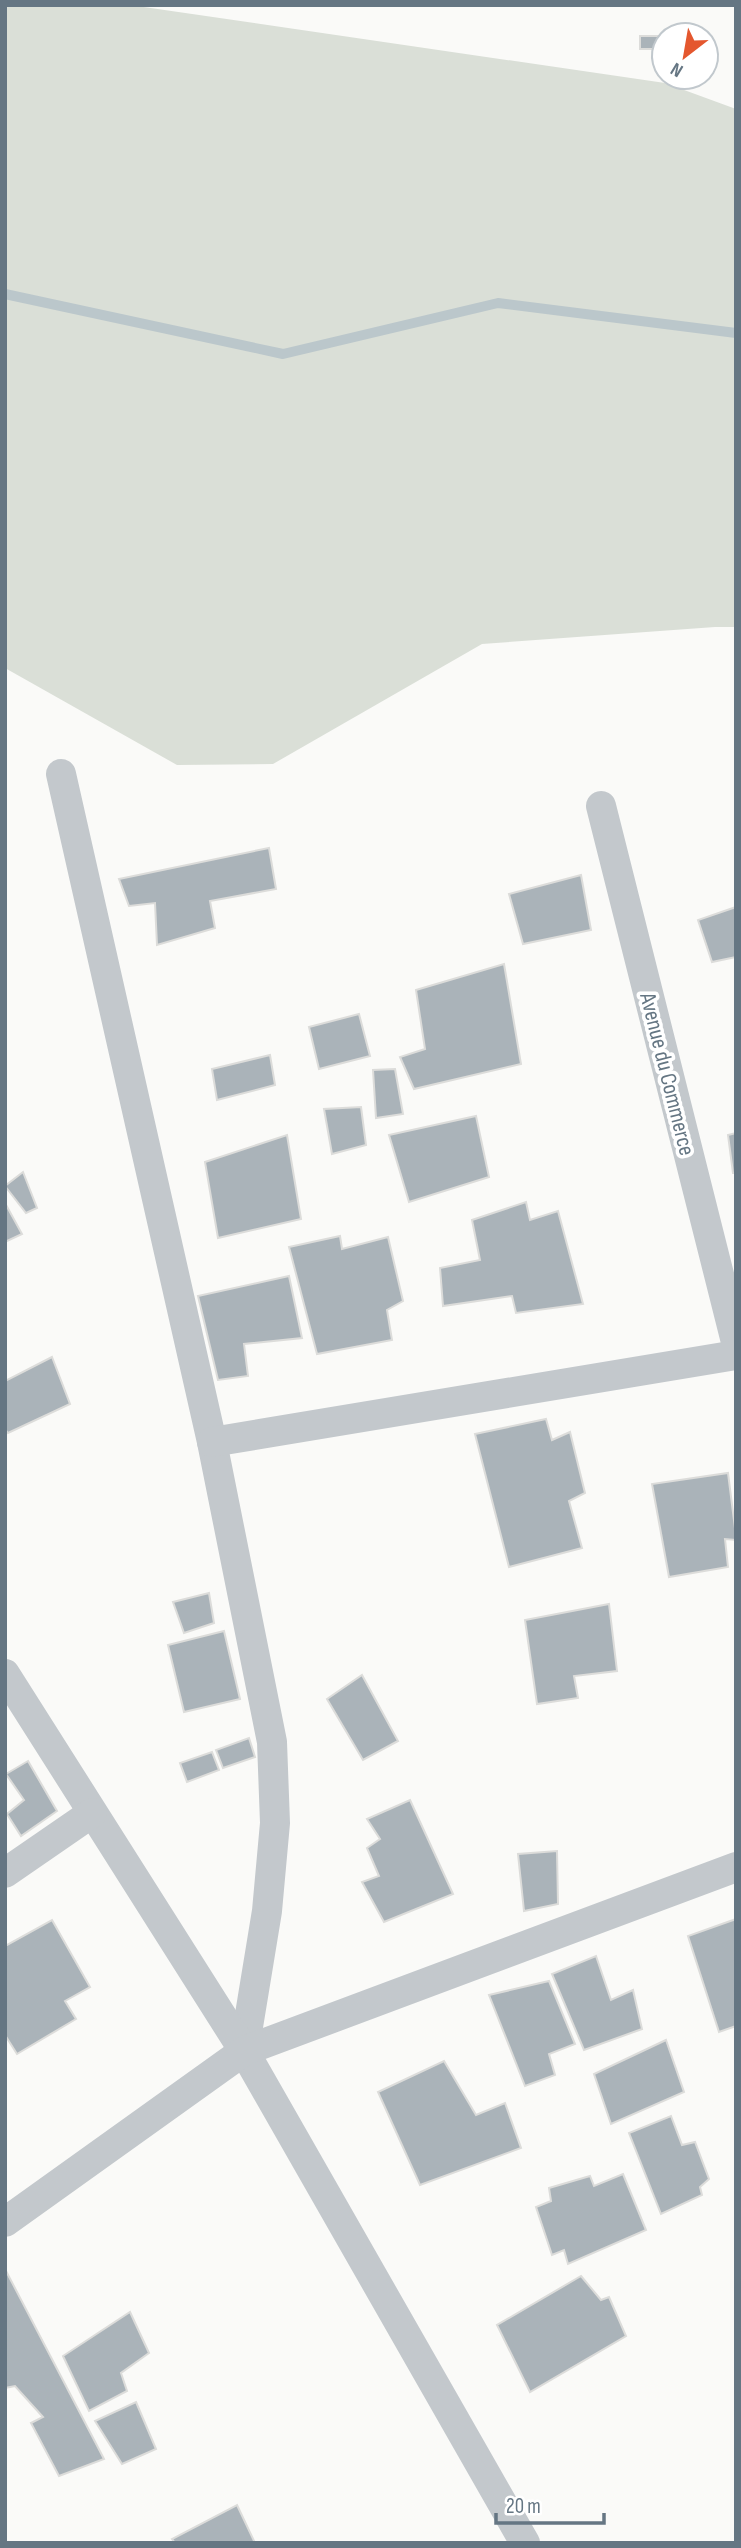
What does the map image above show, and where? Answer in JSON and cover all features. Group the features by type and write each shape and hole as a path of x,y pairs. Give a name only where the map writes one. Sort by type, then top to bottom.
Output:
{"street":[{"path":"61,774 212,1442 272,1742 275,1823 267,1911 244,2051"},
{"name":"Avenue du Commerce","path":"601,806 736,1342"},
{"path":"212,1442 736,1355"},
{"path":"5,1675 244,2051 525,2543"},
{"path":"5,1873 92,1813"},
{"path":"5,2222 244,2051 736,1867"}],"shaded area":[{"path":"5,5 130,5 650,81 650,91 687,91 736,109 736,627 482,644 273,764 177,765 5,668"}],"building":[{"path":"640,36 650,36 650,49 640,49"},
{"path":"269,848 276,889 210,901 215,928 157,945 155,903 129,906 119,879"},
{"path":"581,875 591,930 523,944 509,894"},
{"path":"736,907 736,957 712,962 698,920"},
{"path":"504,964 521,1064 414,1089 400,1057 425,1049 416,990"},
{"path":"359,1014 370,1056 319,1069 309,1027"},
{"path":"270,1055 275,1085 217,1100 212,1069"},
{"path":"395,1069 403,1114 376,1118 373,1070"},
{"path":"361,1107 366,1145 332,1154 324,1109"},
{"path":"476,1116 489,1177 409,1202 389,1135"},
{"path":"736,1133 736,1173 733,1173 728,1135"},
{"path":"287,1135 301,1219 218,1238 205,1162"},
{"path":"23,1172 37,1208 26,1213 5,1186"},
{"path":"526,1202 530,1220 558,1211 583,1304 516,1313 512,1296 443,1306 440,1268 480,1260 472,1220"},
{"path":"5,1203 22,1234 5,1242"},
{"path":"340,1236 342,1249 388,1237 403,1301 387,1310 392,1340 317,1354 289,1247"},
{"path":"289,1276 302,1338 244,1344 248,1376 218,1380 198,1296"},
{"path":"52,1357 70,1404 8,1433 5,1429 5,1381"},
{"path":"546,1419 552,1440 570,1432 585,1493 569,1501 582,1548 509,1567 475,1434"},
{"path":"728,1473 736,1540 725,1539 728,1567 669,1577 652,1484"},
{"path":"209,1593 214,1623 184,1633 173,1602"},
{"path":"609,1604 617,1671 574,1676 578,1698 537,1704 525,1620"},
{"path":"224,1631 240,1699 184,1712 168,1645"},
{"path":"362,1675 398,1741 363,1760 327,1699"},
{"path":"249,1738 255,1757 223,1768 216,1750"},
{"path":"212,1752 219,1770 187,1782 180,1763"},
{"path":"28,1761 57,1811 21,1836 7,1814 24,1800 6,1774"},
{"path":"410,1800 453,1894 384,1922 362,1882 379,1876 367,1848 380,1839 367,1819"},
{"path":"557,1851 558,1904 524,1911 518,1854"},
{"path":"736,1919 736,2026 719,2032 688,1936"},
{"path":"52,1920 90,1987 65,2001 76,2019 17,2054 5,2035 5,1946"},
{"path":"596,1956 611,2000 633,1990 642,2029 584,2050 552,1974"},
{"path":"549,1981 575,2044 549,2054 555,2075 525,2086 489,1995"},
{"path":"666,2040 684,2092 611,2124 594,2074"},
{"path":"444,2061 476,2115 505,2103 521,2148 420,2185 378,2092"},
{"path":"671,2116 682,2145 695,2142 709,2179 700,2187 702,2195 661,2214 629,2133"},
{"path":"623,2174 646,2230 568,2264 564,2250 552,2255 536,2207 551,2201 549,2188 590,2176 594,2186"},
{"path":"5,2269 104,2459 59,2476 31,2423 43,2417 15,2386 5,2388"},
{"path":"581,2276 601,2300 609,2297 626,2336 530,2392 497,2325"},
{"path":"130,2312 149,2353 121,2373 127,2391 89,2411 63,2356"},
{"path":"136,2402 156,2449 122,2464 95,2421"},
{"path":"237,2505 255,2543 175,2543 172,2539"}],"waterway":[{"path":"5,294 283,354 498,303 736,333"}]}
